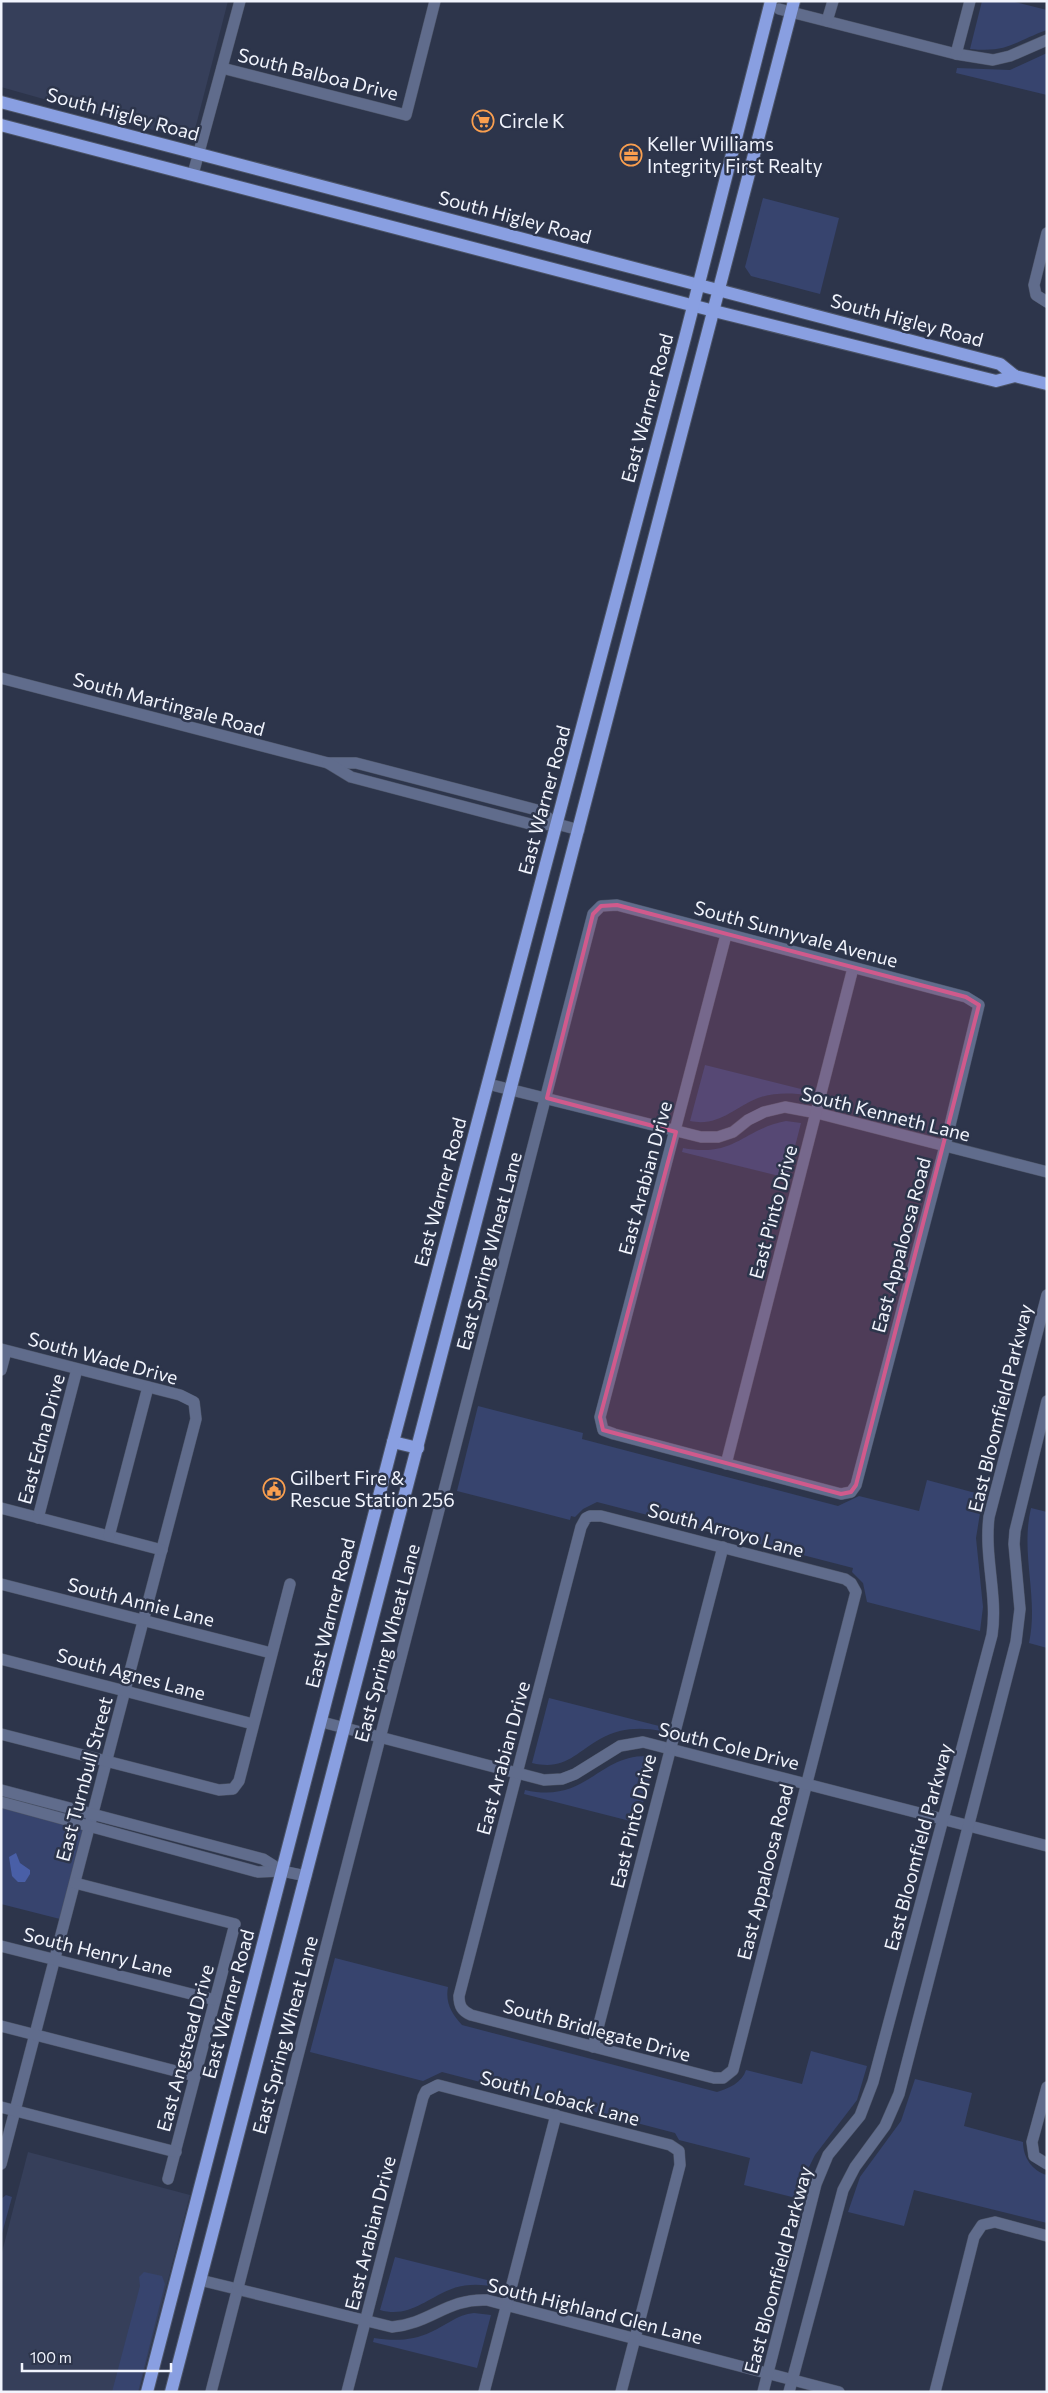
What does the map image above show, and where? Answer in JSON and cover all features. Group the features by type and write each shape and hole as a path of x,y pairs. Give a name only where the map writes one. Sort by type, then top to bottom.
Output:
{"main road":[{"name":"East Warner Road","path":"147,2392 393,1442 558,824 618,585 698,284 784,6"},
{"path":"171,2392 714,311 784,6"},
{"name":"South Higley Road","path":"1,102 1000,364 1015,376 1047,384"},
{"name":"South Higley Road","path":"1,125 714,311 996,381 1015,376"},
{"path":"618,585 640,592"},
{"path":"393,1442 418,1448"}],"street":[{"path":"193,174 240,1"},
{"name":"South Balboa Drive","path":"222,68 406,115 434,1"},
{"path":"828,21 833,1"},
{"path":"956,54 970,1"},
{"path":"784,6 828,21 956,54 993,60 1010,56 1047,40"},
{"path":"1047,233 1034,285 1036,295 1047,302"},
{"name":"South Martingale Road","path":"1,678 328,763 356,763 537,810 558,824 579,830"},
{"name":"South Sunnyvale Avenue","path":"602,906 617,905 966,997 979,1004"},
{"name":"East Spring Wheat Lane","path":"211,2392 547,1098 593,914 602,906"},
{"name":"East Arabian Drive","path":"726,935 600,1417 603,1430 726,1464"},
{"name":"East Pinto Drive","path":"726,1464 818,1113 853,968"},
{"name":"East Appaloosa Road","path":"726,1464 841,1494 851,1492 856,1486 945,1146 979,1004"},
{"name":"South Kenneth Lane","path":"488,1084 701,1137 718,1137 733,1132 748,1120 764,1112 785,1107 818,1113 1047,1172"},
{"name":"East Bloomfield Parkway","path":"762,2392 816,2184 828,2155 860,2116 871,2091 943,1819 995,1617 987,1533 990,1511 1047,1295"},
{"path":"1,1370 4,1350"},
{"name":"South Wade Drive","path":"4,1350 180,1395 194,1402"},
{"name":"East Edna Drive","path":"38,1518 77,1369"},
{"path":"109,1536 148,1387"},
{"path":"789,2392 843,2190 855,2167 878,2139 899,2094 1016,1642 1020,1609 1014,1544 1015,1531 1047,1401"},
{"name":"East Turnbull Street","path":"1,2164 196,1419 194,1402"},
{"path":"1,1508 162,1550"},
{"name":"South Arroyo Lane","path":"586,1518 601,1516 845,1580 854,1586"},
{"name":"East Arabian Drive","path":"461,2008 459,1996 581,1527 586,1518"},
{"name":"East Pinto Drive","path":"593,2047 723,1547"},
{"name":"South Annie Lane","path":"1,1584 271,1654"},
{"path":"1,1734 219,1790 233,1789 239,1781 290,1584"},
{"name":"East Appaloosa Road","path":"726,2077 733,2070 806,1783 856,1597 854,1586"},
{"name":"South Agnes Lane","path":"1,1659 253,1724"},
{"name":"South Cole Drive","path":"322,1722 544,1780 562,1779 576,1774 620,1746 643,1742 670,1747 1047,1846"},
{"path":"1,1790 91,1819"},
{"path":"1,1802 91,1819 263,1859 282,1870 306,1876"},
{"name":"East Angstead Drive","path":"75,1882 235,1924 168,2180"},
{"name":"South Henry Lane","path":"1,1946 215,2000"},
{"name":"South Bridlegate Drive","path":"461,2008 471,2015 593,2047 714,2078 726,2077"},
{"path":"1,2026 195,2076"},
{"name":"South Loback Lane","path":"431,2087 443,2086 556,2115 670,2145 679,2151 680,2165 635,2338"},
{"name":"East Arabian Drive","path":"347,2392 423,2097 431,2087"},
{"path":"1047,2087 1032,2142 1034,2156 1047,2164"},
{"path":"1,2107 176,2152"},
{"path":"484,2392 556,2115"},
{"path":"935,2392 974,2237 982,2225 995,2222 1047,2236"},
{"name":"South Highland Glen Lane","path":"200,2280 365,2322 392,2327 409,2326 453,2304 469,2299 506,2304 840,2392"},
{"path":"621,2392 635,2338"}],"highlighted area":[{"path":"617,905 966,997 979,1005 856,1485 851,1492 841,1494 603,1430 600,1417 676,1132 547,1098 593,914 601,906"}],"shaded area":[{"path":"1,1 228,1 192,141 1,87"},
{"path":"982,1 1011,1 1047,10 1047,30 1003,48 970,49"},
{"path":"1047,53 1047,95 956,73 957,68 1010,70"},
{"path":"763,198 839,218 820,294 751,276 745,267"},
{"path":"705,1065 809,1091 808,1095 783,1094 764,1096 718,1119 700,1122 690,1121"},
{"path":"786,1121 801,1123 787,1178 682,1152 683,1148 701,1150 727,1146 759,1130"},
{"path":"478,1406 583,1433 582,1439 838,1506 859,1496 919,1511 927,1480 983,1495 976,1538 983,1607 980,1631 867,1602 863,1583 852,1572 853,1568 597,1502 583,1509 575,1517 571,1516 570,1520 457,1491"},
{"path":"1031,1508 1047,1512 1047,1648 1029,1643 1032,1609 1027,1542"},
{"path":"549,1698 663,1727 661,1731 638,1729 608,1735 561,1763 543,1765 532,1763"},
{"path":"646,1756 654,1759 638,1823 524,1794 525,1790 546,1793 563,1791 615,1763 629,1758"},
{"path":"1,1784 89,1807 60,1919 1,1904"},
{"path":"16,1853 20,1863 30,1870 30,1874 25,1882 18,1882 12,1876 9,1857"},
{"path":"335,1958 448,1987 447,1993 450,2008 462,2025 717,2092 738,2082 746,2070 802,2084 811,2051 867,2066 857,2100 815,2155 807,2171 800,2199 744,2185 750,2158 679,2140 675,2133 442,2072 423,2081 310,2052"},
{"path":"915,2079 972,2093 964,2126 1023,2142 1023,2148 1029,2163 1047,2175 1047,2223 914,2190 904,2226 848,2212 860,2177 901,2121"},
{"path":"28,2152 190,2195 139,2392 1,2392 1,2256"},
{"path":"6,2195 12,2197 1,2237 1,2199"},
{"path":"395,2257 499,2283 498,2287 461,2286 408,2310 390,2312 380,2310"},
{"path":"144,2272 162,2276 165,2284 138,2392 112,2392 140,2286 139,2277"},
{"path":"474,2313 491,2315 477,2368 373,2342 374,2338 396,2340 424,2335 457,2318"}],"place":[{"name":"Circle K","path":"483,121"},
{"name":"Keller Williams Integrity First Realty","path":"631,155"},
{"name":"Gilbert Fire & Rescue Station 256","path":"274,1489"}]}
